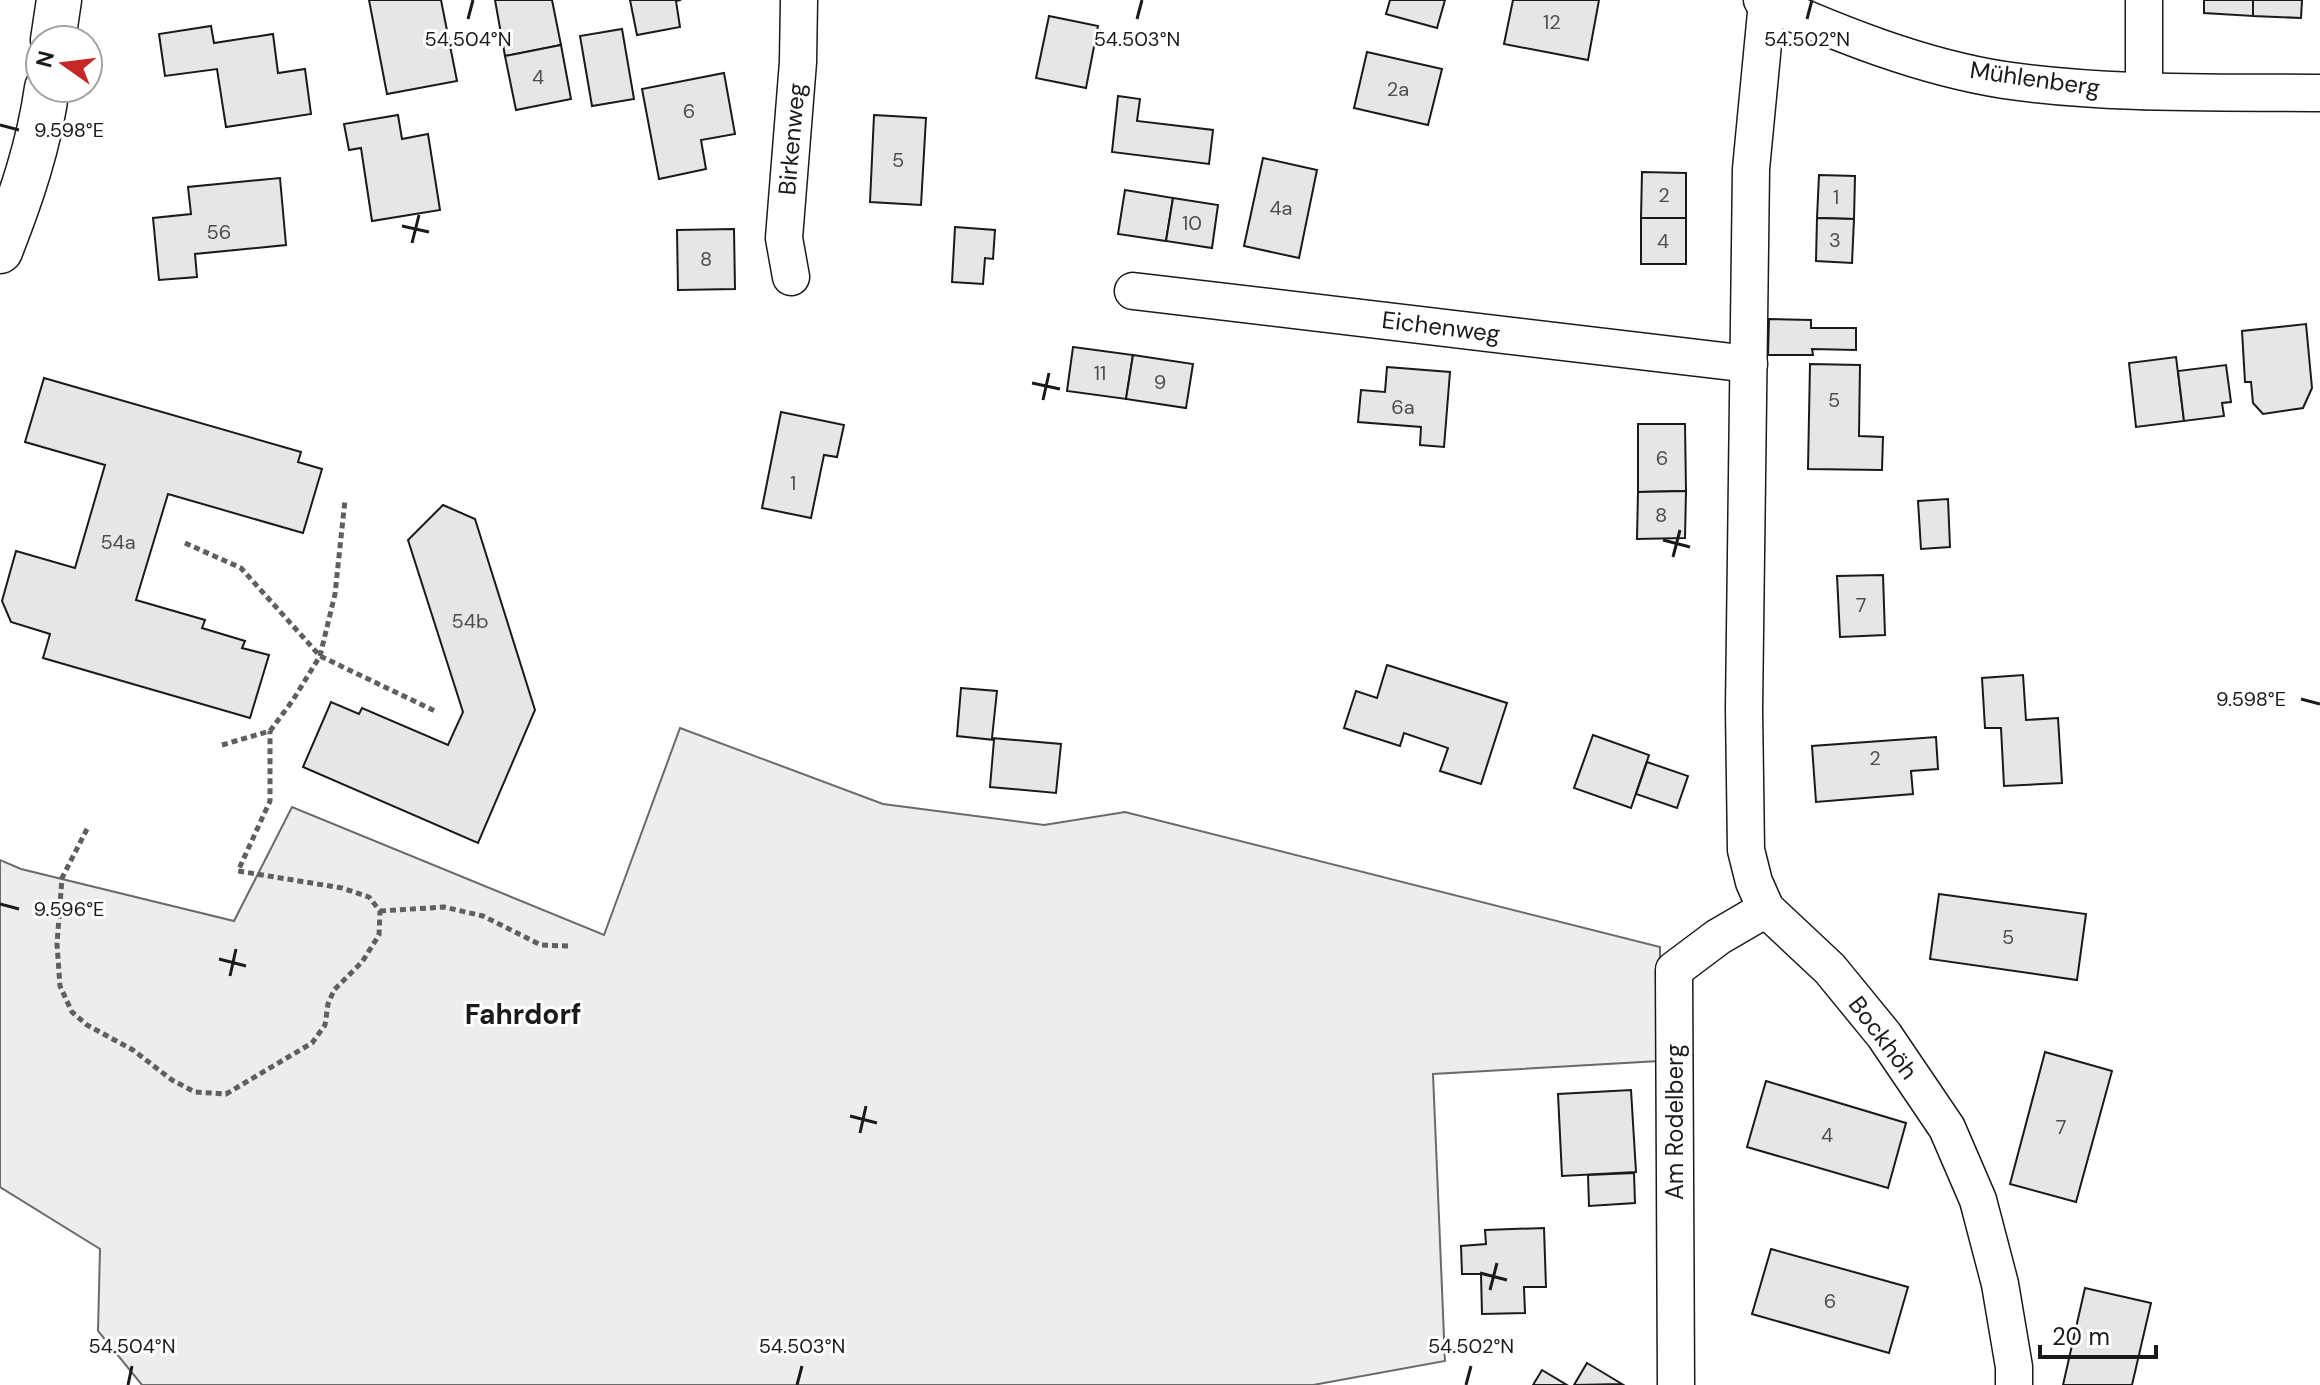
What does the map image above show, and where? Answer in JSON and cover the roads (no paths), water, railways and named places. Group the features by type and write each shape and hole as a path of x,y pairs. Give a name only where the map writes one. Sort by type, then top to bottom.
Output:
{"street":[{"path":"55,24 59,0"},
{"name":"Birkenweg","path":"791,277 784,238 798,62 799,0"},
{"path":"2144,0 2144,91"},
{"path":"1749,364 1751,169 1765,1"},
{"name":"Mühlenberg","path":"1765,1 1854,38 2001,79 2073,88 2320,93"},
{"path":"0,251 24,191 43,104"},
{"name":"Eichenweg","path":"1133,291 1749,364"},
{"name":"Bockhöh","path":"1749,364 1744,709 1746,850 1754,882 1766,909 1830,969 1875,1024 1947,1128 1978,1200 1996,1270 2014,1367 2014,1385"},
{"name":"Am Rodelberg","path":"1676,1385 1674,970 1718,937 1766,909"}],"district":[{"name":"Fahrdorf","path":"523,1014"}]}
